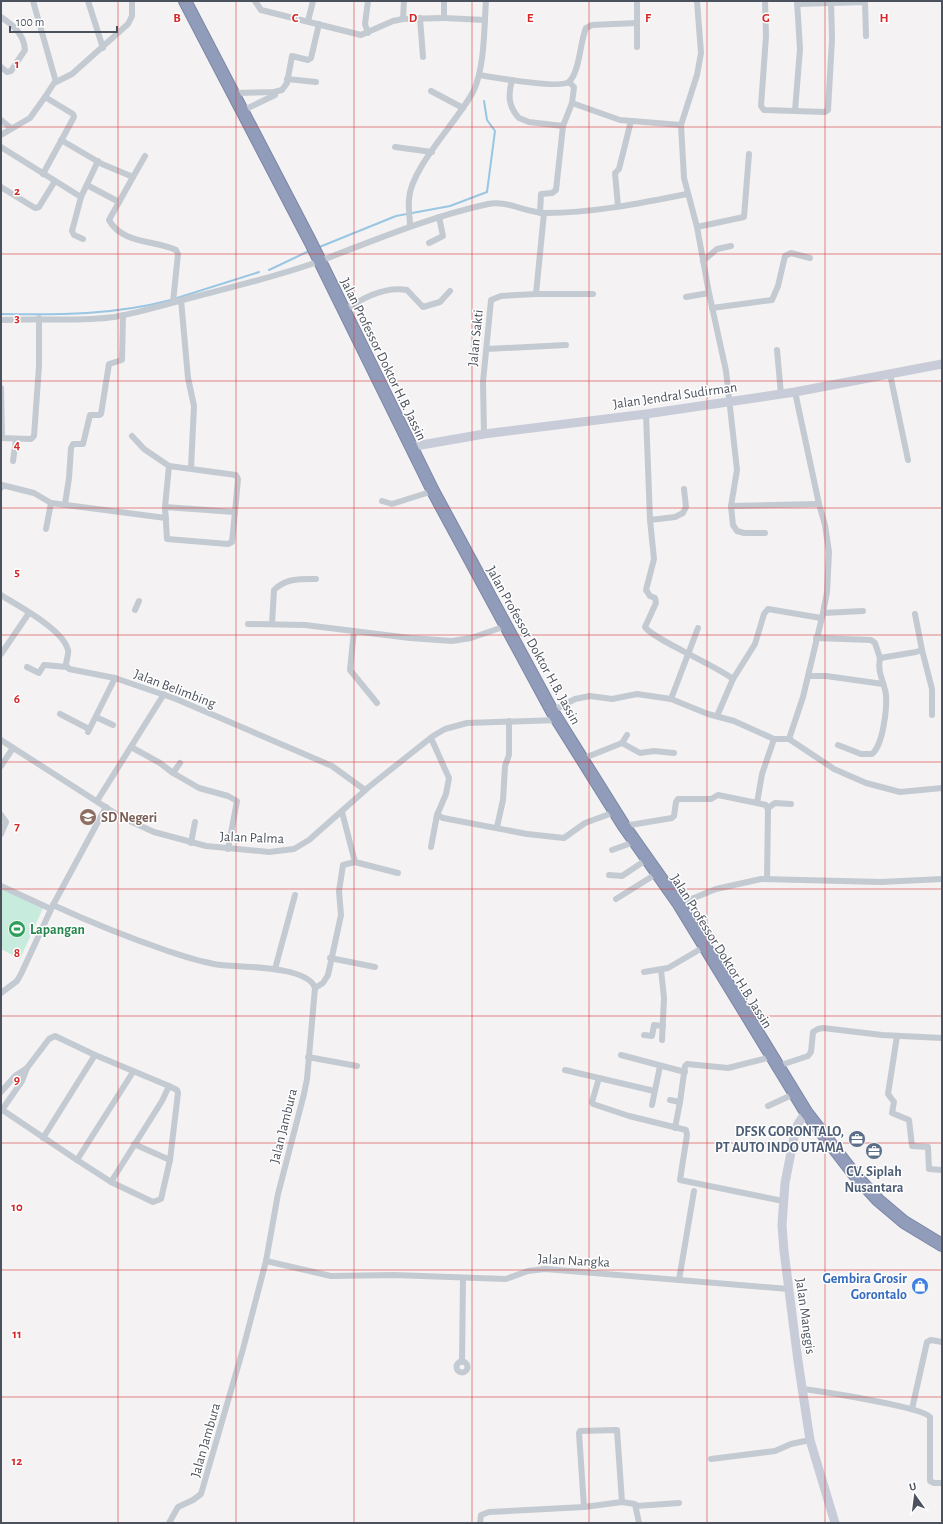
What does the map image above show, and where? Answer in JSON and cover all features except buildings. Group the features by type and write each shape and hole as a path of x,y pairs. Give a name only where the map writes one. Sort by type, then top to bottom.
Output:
{"highway":[{"name":"Jalan Professor Doktor H.B. Jassin","path":"185,1 310,241 410,447 555,715 634,842 679,904 774,1062 806,1112 854,1174 878,1200 904,1222 942,1245"}],"street":[{"path":"33,1 56,82"},
{"path":"88,1 103,48"},
{"path":"1,134 30,118 51,86 72,74 103,48 128,24 132,16 132,1"},
{"path":"255,1 261,10 361,35 393,21 403,19 444,18 485,20"},
{"path":"308,22 312,1"},
{"path":"368,1 365,24 368,33"},
{"path":"403,19 404,1"},
{"path":"444,1 444,18"},
{"path":"410,226 409,199 414,178 463,108 473,91 479,75 486,1"},
{"path":"637,1 637,47"},
{"path":"697,1 701,53 697,75 681,125 682,165 687,194 704,261 712,308 726,370 738,470 731,506 733,525 737,531 744,533 765,533"},
{"path":"765,1 766,36 761,106 764,110 825,112 828,110 832,39 831,2"},
{"path":"795,111 800,49 797,3 866,2 866,36"},
{"path":"1,17 10,23 20,34 25,50 12,71 7,72 1,67"},
{"path":"420,18 422,57"},
{"path":"569,82 578,59 586,28 592,25 637,23"},
{"path":"233,93 280,91 285,87 292,56 308,60 311,58 319,24"},
{"path":"479,75 512,80 561,84 569,82"},
{"path":"287,79 316,82"},
{"path":"512,80 509,93 510,103 519,118 530,122 563,126"},
{"path":"569,82 574,87 572,103 563,126 556,190 552,193 541,194 542,213 536,294 593,294"},
{"path":"431,91 463,108"},
{"path":"242,110 275,95"},
{"path":"44,174 73,115 45,97"},
{"path":"572,103 614,118 631,121 681,125"},
{"path":"1,120 10,128"},
{"path":"618,206 615,173 619,168 631,121"},
{"path":"61,140 98,162 132,177"},
{"path":"1,147 81,197"},
{"path":"395,147 432,152"},
{"path":"696,226 744,217 749,154"},
{"path":"145,156 109,219 113,226 134,239 172,248 178,252 173,302"},
{"path":"83,239 74,235 72,231 81,197 98,162"},
{"path":"1,187 35,208 39,207 55,181"},
{"path":"87,186 119,202"},
{"path":"1,320 39,318 85,319 123,315 246,284 410,226 439,217 497,203 542,213 589,211 687,194"},
{"path":"429,243 442,236 439,217"},
{"path":"704,261 717,249 731,246"},
{"path":"712,308 772,300 778,286 785,256 791,253 810,258"},
{"path":"344,311 363,299 387,290 407,290 423,307 440,302 450,291"},
{"path":"686,297 709,293"},
{"name":"Jalan Sakti","path":"484,434 482,401 489,310 492,299 510,295 536,294"},
{"path":"181,300 188,378 194,406 191,468"},
{"path":"65,504 69,478 71,448 73,444 83,444 90,415 99,416 101,414 110,364 122,360 123,315"},
{"path":"1,388 1,438 16,440 31,439 34,436 39,366 39,318"},
{"path":"487,349 566,345"},
{"path":"778,350 781,394"},
{"name":"Jalan Jendral Sudirman","path":"410,447 484,434 646,414 795,392 942,364"},
{"path":"890,374 908,460"},
{"path":"789,739 803,697 827,592 829,552 825,525 819,504 795,392"},
{"path":"646,414 650,520 654,559 646,590 650,596 655,598 656,603 645,628 687,653 722,671 733,679"},
{"path":"132,436 144,448 169,466 236,475 238,479 232,542 228,544 167,539 165,506 169,466"},
{"path":"13,461 16,440"},
{"path":"1,488 2,486 34,493 51,503 166,518"},
{"path":"650,520 675,517 684,513 686,507 684,489"},
{"path":"382,501 392,504 433,491"},
{"path":"46,529 51,503"},
{"path":"731,506 819,504"},
{"path":"165,506 235,512"},
{"path":"272,624 274,590 290,580 316,579"},
{"path":"1,595 48,624 66,647 67,667"},
{"path":"136,610 139,601"},
{"path":"717,716 733,679 755,644 764,614 768,609 822,615 863,611"},
{"path":"1,654 29,613"},
{"path":"915,614 932,689 932,715"},
{"path":"248,624 305,625 452,641 471,638 506,626"},
{"path":"671,699 687,653 698,628"},
{"path":"354,631 350,670 377,703"},
{"path":"816,638 871,640 875,643 880,658 879,669 886,694 885,713 879,744 874,752 869,755 861,754 838,745"},
{"path":"880,658 922,650"},
{"name":"Jalan Belimbing","path":"27,667 39,673 44,665 67,667 115,678 164,694 332,766 365,790"},
{"path":"808,676 826,676 883,684"},
{"path":"60,714 89,731 115,678"},
{"path":"97,801 164,694"},
{"path":"555,715 575,699 590,696 612,699 632,694 671,699 774,739 789,739 834,769 866,783 900,792 942,788"},
{"name":"Jalan Palma","path":"1,740 106,807 144,828 191,843 228,849 269,852 294,849 322,830 365,790 431,738 445,729 467,723 509,721 555,715"},
{"path":"96,716 113,725"},
{"path":"497,828 503,800 505,766 509,755 509,721"},
{"path":"582,759 622,743 627,735"},
{"path":"431,738 449,778 446,794 437,814 431,847"},
{"path":"757,803 762,774 774,739"},
{"path":"622,743 640,753 654,751 674,753"},
{"path":"131,747 160,763 173,773 199,788 228,796 237,801 228,849"},
{"path":"1,766 13,748"},
{"path":"173,773 180,763"},
{"path":"624,826 672,818 674,815 676,802 678,800 711,799 718,795 766,805 768,808"},
{"path":"768,808 775,803 791,804"},
{"path":"1,994 16,981 21,974 52,907 106,807"},
{"path":"766,879 768,808"},
{"path":"342,812 354,862"},
{"path":"437,814 456,821 527,834 564,838 585,823 615,812"},
{"path":"1,815 6,822 1,834"},
{"path":"191,843 195,822"},
{"path":"612,850 634,842"},
{"path":"608,875 622,876 646,860"},
{"path":"1,886 107,930 192,959 218,965 275,969 307,979 315,988 323,983 327,978 330,958 341,915 338,891 342,865 354,862 398,873"},
{"path":"616,899 656,874"},
{"path":"679,904 716,889 766,879 881,882 942,879"},
{"path":"275,969 295,895"},
{"path":"644,972 661,970 704,947"},
{"path":"330,958 375,967"},
{"path":"661,970 664,998 662,1040"},
{"name":"Jalan Jambura","path":"169,1523 178,1507 198,1497 205,1484 243,1349 266,1261 278,1194 307,1079 315,988"},
{"path":"644,1035 652,1036 654,1026 663,1026"},
{"path":"675,1128 685,1066 687,1064 728,1068 808,1056 812,1049 813,1032 818,1029 897,1036 942,1038"},
{"path":"10,1099 1,1092 14,1076 26,1068 49,1039 55,1036 95,1056 177,1090 178,1093 170,1160 163,1197 160,1201 153,1202 111,1182 2,1110 10,1099 22,1081 26,1068"},
{"path":"897,1036 888,1094 894,1102 892,1113 909,1120 912,1146 928,1147 929,1169 942,1170"},
{"path":"621,1055 684,1072"},
{"path":"43,1138 95,1056"},
{"path":"308,1057 357,1066"},
{"path":"652,1105 660,1066"},
{"path":"565,1070 654,1091"},
{"path":"77,1160 133,1072"},
{"path":"599,1078 592,1102 593,1104 629,1116 686,1130 687,1132 680,1180 783,1201"},
{"path":"111,1182 162,1100 169,1086"},
{"path":"768,1106 794,1094"},
{"path":"670,1100 680,1102"},
{"name":"Jalan Manggis","path":"806,1112 798,1124 795,1132 783,1201 782,1225 788,1289 810,1440 835,1523"},
{"path":"134,1144 170,1160"},
{"path":"679,1280 694,1191"},
{"name":"Jalan Nangka","path":"266,1261 331,1276 359,1274 506,1279 528,1271 545,1269 788,1289"},
{"path":"462,1362 463,1278"},
{"path":"912,1409 927,1342 931,1340 942,1342"},
{"path":"802,1389 833,1393 912,1409 927,1414 930,1417 930,1478 932,1482 942,1483"},
{"path":"584,1507 580,1431 617,1430 622,1502"},
{"path":"711,1459 775,1451 791,1444 810,1440"},
{"path":"480,1523 481,1515 489,1512 584,1507 632,1502 636,1506 639,1523"},
{"path":"636,1506 678,1503"}],"green space":[{"name":"Lapangan","path":"2,889 43,908 20,959 1,949"}],"waterway":[{"path":"317,248 396,216 450,206 487,192 495,131 487,120 484,101"},
{"path":"269,270 309,251"},
{"path":"177,298 259,272"},
{"path":"1,314 87,313 129,309 171,300"}],"place":[{"name":"SD Negeri","path":"88,817"},
{"name":"Lapangan","path":"17,929"},
{"name":"DFSK GORONTALO, PT AUTO INDO UTAMA","path":"857,1139"},
{"name":"CV. Siplah Nusantara","path":"874,1151"},
{"name":"Gembira Grosir Gorontalo","path":"920,1286"}]}
